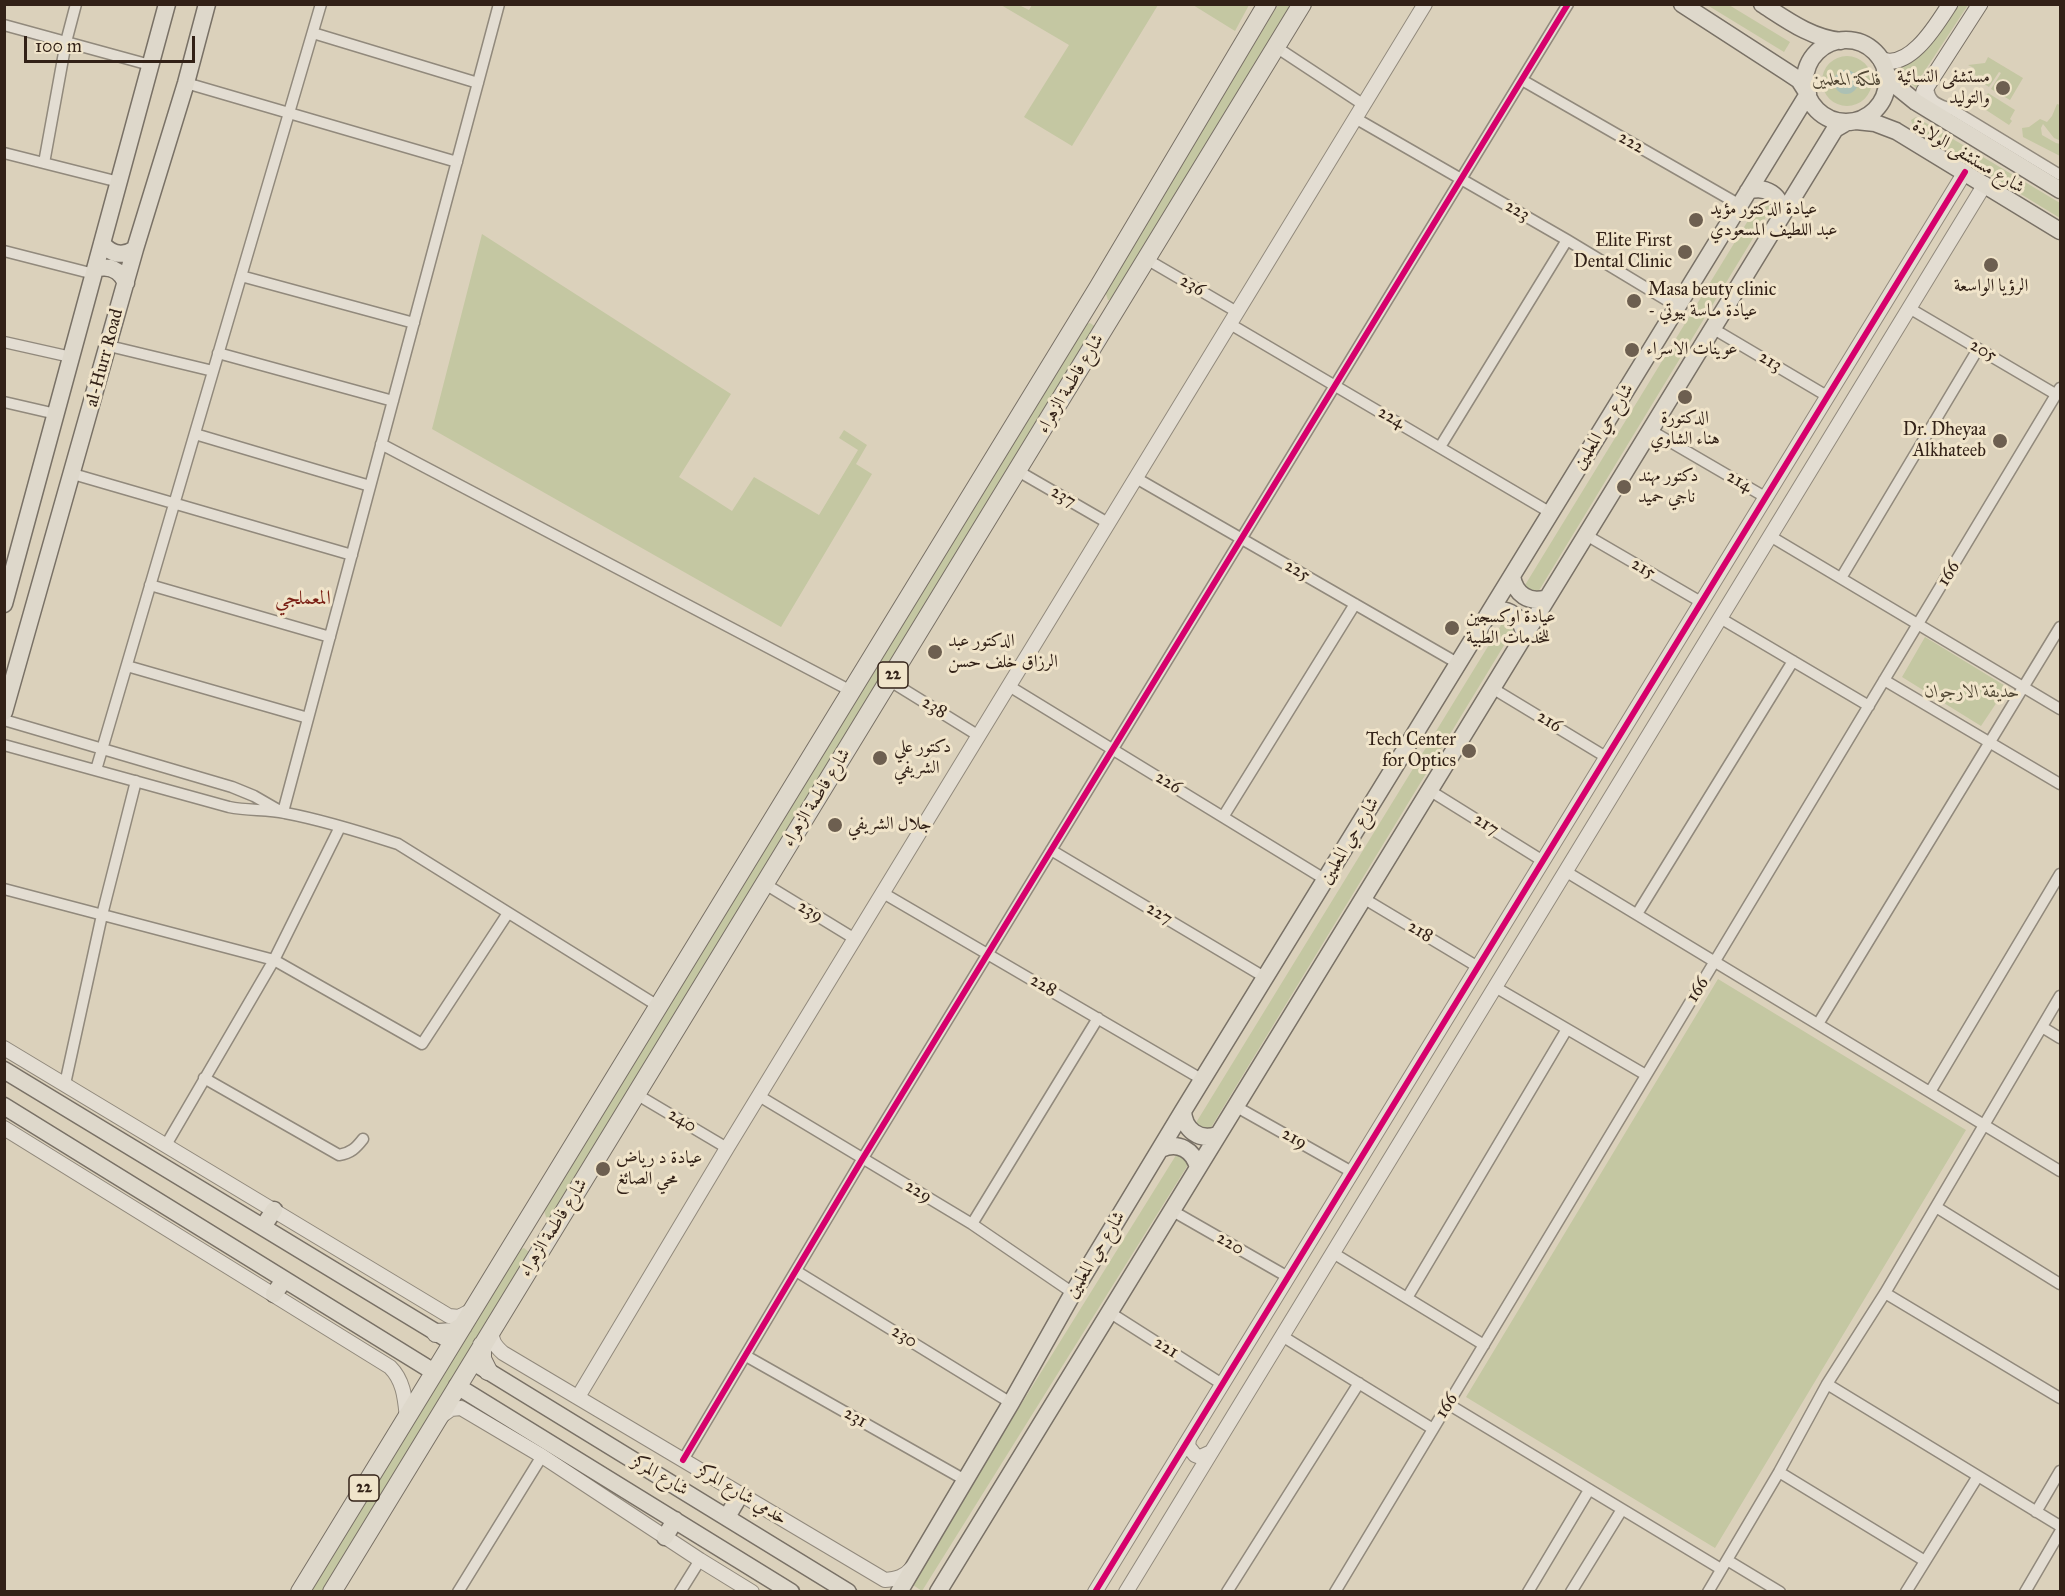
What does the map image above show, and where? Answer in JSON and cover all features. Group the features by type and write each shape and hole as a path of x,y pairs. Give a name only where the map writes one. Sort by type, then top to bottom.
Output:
{"highway":[{"name":"شارع فاطمة الزهراء","path":"300,1592 407,1418 428,1374 453,1343 1098,288 1267,4"},
{"name":"شارع فاطمة الزهراء","path":"480,1366 482,1345 1148,260 1302,4"},
{"path":"1098,288 1107,300 1121,303"},
{"path":"1079,318 1094,321 1101,334"},
{"path":"533,1211 541,1222 555,1226"},
{"path":"517,1238 530,1241 538,1253"},
{"path":"436,1333 448,1333 463,1326"},
{"name":"22","path":"335,1586 437,1421 480,1366"},
{"path":"314,1569 324,1580 335,1586"}],"main road":[{"name":"al-Hurr Road","path":"4,604 167,4"},
{"name":"al-Hurr Road","path":"4,712 207,4"},
{"path":"1682,4 1796,78 1815,107 1826,117 1851,122"},
{"path":"939,1590 1834,129 1872,112 1881,103 1886,91 1883,65 1865,46 1851,41 1815,35 1762,4"},
{"path":"1883,65 1912,51 1931,32 1950,4"},
{"path":"1926,108 1922,94 1980,4"},
{"path":"1808,94 1806,75 1814,57 1824,48 1842,41"},
{"name":"شارع مستشفى الولادة","path":"1883,65 1899,88 1926,108 2061,190"},
{"name":"شارع حي المعلمين","path":"899,1592 1073,1293 1183,1111 1808,94"},
{"name":"شارع مستشفى الولادة","path":"1851,122 1875,123 1892,129 2061,231"},
{"path":"1748,191 1759,189 1770,191 1780,203 1782,214"},
{"path":"102,243 117,254 130,253 135,249"},
{"path":"94,272 101,267 114,269 119,272 126,283"},
{"path":"1512,576 1516,590 1523,596 1533,600 1547,598"},
{"path":"1490,612 1501,610 1516,616 1522,625 1524,636"},
{"path":"4,1070 453,1343"},
{"path":"4,1106 284,1280 428,1374"},
{"path":"1183,1111 1184,1121 1193,1133 1203,1137 1217,1135"},
{"path":"1161,1149 1172,1146 1187,1150 1194,1158 1198,1168"},
{"path":"263,1227 274,1210"},
{"path":"274,1294 284,1280"},
{"name":"شارع المركز","path":"480,1366 848,1592"},
{"name":"شارع المركز","path":"458,1392 675,1520 791,1592"},
{"path":"727,1517 740,1495"},
{"path":"664,1537 675,1520"}],"street":[{"path":"44,163 66,42 76,4"},
{"path":"96,770 321,4"},
{"path":"283,812 499,4"},
{"path":"578,1397 727,1148 1425,4"},
{"path":"683,1460 863,1158 1568,4"},
{"path":"4,25 150,65"},
{"path":"313,33 478,83"},
{"path":"1276,47 1364,105"},
{"name":"222","path":"1522,80 1740,205"},
{"path":"186,83 457,162"},
{"path":"1928,84 1929,97 1937,105 1953,110 2061,175"},
{"name":"223","path":"1355,118 1677,306"},
{"path":"4,153 119,182"},
{"path":"1095,1592 1965,172"},
{"path":"1130,1590 1211,1452 1984,184"},
{"path":"1947,201 1951,198 1962,198 1966,202 1967,213"},
{"path":"1440,447 1567,240"},
{"path":"4,251 94,272"},
{"name":"236","path":"1148,260 1234,318"},
{"path":"241,276 414,323"},
{"name":"205","path":"1909,308 1978,349 2059,391"},
{"name":"224","path":"1234,318 1335,386 1551,513"},
{"name":"213","path":"1712,328 1827,396"},
{"path":"4,342 71,357"},
{"path":"109,346 213,371"},
{"path":"1840,578 1978,349"},
{"path":"218,353 393,401"},
{"name":"166","path":"1335,1592 2059,391"},
{"path":"4,402 56,414"},
{"name":"214","path":"1650,430 1765,497"},
{"path":"195,434 370,486"},
{"path":"381,444 851,691"},
{"name":"237","path":"1018,471 1108,523"},
{"path":"73,474 352,555"},
{"name":"225","path":"1136,478 1459,664"},
{"name":"215","path":"1586,535 1701,602"},
{"path":"1770,536 2061,710"},
{"path":"1734,549 1735,560 1739,564 1751,565 1754,562"},
{"path":"1717,576 1727,572 1732,574 1737,578 1738,589"},
{"path":"150,585 330,637"},
{"path":"1223,817 1355,604"},
{"path":"1720,618 1869,706"},
{"path":"1818,1023 2061,627"},
{"path":"1637,914 1793,661"},
{"path":"127,666 308,718"},
{"path":"1884,680 2061,784"},
{"name":"238","path":"890,681 979,736"},
{"name":"226","path":"1009,686 1326,880"},
{"name":"216","path":"1492,688 1606,757"},
{"path":"4,720 243,791 283,812"},
{"path":"4,745 241,809 283,812 398,844 658,1006"},
{"path":"65,1084 102,915 136,781"},
{"name":"217","path":"1430,790 1543,861"},
{"path":"166,1145 274,960 340,826"},
{"name":"227","path":"1051,850 1266,978"},
{"path":"1566,871 2061,1171"},
{"path":"1930,1092 2061,874"},
{"name":"239","path":"765,884 855,939"},
{"path":"4,889 274,960 422,1044 508,913"},
{"name":"228","path":"883,893 1203,1080"},
{"path":"1523,893 1522,899 1528,909 1540,909 1545,904"},
{"name":"218","path":"1363,898 1478,967"},
{"path":"1507,920 1512,916 1523,917 1529,927 1527,934"},
{"path":"1495,987 1646,1075"},
{"path":"1708,1592 1779,1472 1827,1384 1885,1293 2061,996"},
{"path":"972,1224 1098,1018"},
{"path":"2042,1027 2061,1038"},
{"path":"1407,1298 1567,1029"},
{"path":"4,1048 449,1316 459,1317 472,1310"},
{"path":"204,1078 339,1155 348,1154 363,1139"},
{"name":"240","path":"636,1094 727,1148"},
{"name":"229","path":"759,1096 972,1224 1073,1293"},
{"name":"219","path":"1235,1106 1352,1172"},
{"path":"4,1128 390,1367 396,1372 403,1389 407,1418"},
{"path":"1936,1207 2061,1284"},
{"name":"220","path":"1171,1210 1288,1277"},
{"path":"1333,1252 1484,1345"},
{"name":"230","path":"796,1271 1011,1403"},
{"path":"1885,1293 2061,1398"},
{"name":"221","path":"1109,1312 1222,1384"},
{"name":"خدمي شارع المركز","path":"492,1329 491,1338 495,1346 503,1353 885,1580 896,1580 905,1576 913,1567"},
{"path":"1282,1336 1433,1429"},
{"name":"231","path":"747,1356 964,1480"},
{"path":"1227,1592 1359,1383"},
{"path":"1827,1384 2061,1526"},
{"path":"1448,1404 1622,1511 1780,1592"},
{"path":"437,1421 443,1413 461,1408 542,1456 752,1592"},
{"path":"1189,1439 1188,1446 1195,1455 1200,1457 1211,1452"},
{"path":"458,1592 542,1456"},
{"path":"1170,1469 1178,1464 1190,1466 1193,1471 1193,1483"},
{"path":"1779,1472 1925,1561"},
{"path":"1906,1592 1978,1476"},
{"path":"2036,1512 2059,1477"},
{"path":"1528,1592 1589,1490"},
{"path":"1571,1592 1622,1511"},
{"path":"2025,1592 2061,1532"},
{"path":"680,1592 700,1560"}],"green space":[{"path":"1001,5 1019,5 1029,10 1032,5 1158,5 1072,146 1024,117 1069,45"},
{"path":"1193,5 1249,5 1235,31"},
{"path":"1278,5 1293,5 1114,299 1108,300 1105,291"},
{"path":"1707,5 1729,5 1790,42 1784,52"},
{"path":"1954,5 1968,5 1920,78 1917,89 1896,69 1912,61"},
{"name":"فلكة المعلمين","path":"1842,56 1852,56 1865,63 1872,76 1872,86 1865,99 1852,106 1842,106 1833,102 1826,95 1822,86 1822,76 1826,67 1833,60"},
{"path":"1988,57 2023,78 2010,100 1991,89 2001,73 1999,72 1989,87 1976,79 1974,68 1968,65 1985,63"},
{"path":"1988,93 2015,110 2009,125 1980,106"},
{"path":"2057,104 2060,105 2059,140 2054,138 2043,124 2041,128 2042,135 2060,144 2060,156 2023,137 2022,128 2029,127 2040,119 2047,122"},
{"path":"1916,117 2060,203 2060,218 1914,129 1911,120"},
{"path":"1760,201 1772,207 1535,597 1522,590"},
{"path":"482,234 731,394 679,477 732,511 754,477 819,515 858,450 839,438 844,430 867,445 856,464 872,474 781,627 432,429"},
{"path":"1090,323 1096,327 550,1218 546,1217 544,1210 1086,324"},
{"path":"1506,617 1517,624 1207,1134 1194,1126"},
{"name":"حديقة الارجوان","path":"1925,637 2007,687 1981,726 1902,677"},
{"path":"1718,979 1966,1130 1715,1548 1466,1397"},
{"path":"1178,1152 1191,1160 922,1591 910,1583"},
{"path":"524,1248 529,1252 529,1257 323,1591 309,1592 519,1250"}],"shaded area":[{"path":"1846,70 1855,73 1858,82 1855,91 1846,94 1837,91 1834,82 1837,73"}],"cycle path":[{"path":"683,1460 863,1158 1568,4"},
{"path":"1095,1592 1965,172"}],"place":[{"name":"مستشفى النسائية والتوليد","path":"2003,88"},
{"name":"عيادة الدكتور مؤيد عبد اللطيف المسعودي","path":"1696,220"},
{"name":"Elite First Dental Clinic","path":"1685,252"},
{"name":"الرؤيا الواسعة","path":"1991,265"},
{"name":"Masa beuty clinic - عيادة مـاسة بيوتي","path":"1634,301"},
{"name":"عوينات الاسراء","path":"1632,350"},
{"name":"الدكتورة هناء الشاوي","path":"1685,397"},
{"name":"Dr. Dheyaa Alkhateeb","path":"2000,441"},
{"name":"دكتور مهند ناجي حميد","path":"1624,487"},
{"name":"عيادة اوكسجين للخدمات الطبية","path":"1452,628"},
{"name":"الدكتور عبد الرزاق خلف حسن","path":"935,652"},
{"name":"Tech Center for Optics","path":"1469,751"},
{"name":"دكتور علي الشريفي","path":"880,758"},
{"name":"جلال الشريفي","path":"835,825"},
{"name":"عيادة د رياض محي الصائغ","path":"603,1169"}],"district":[{"name":"المعملجي","path":"303,599"}]}
